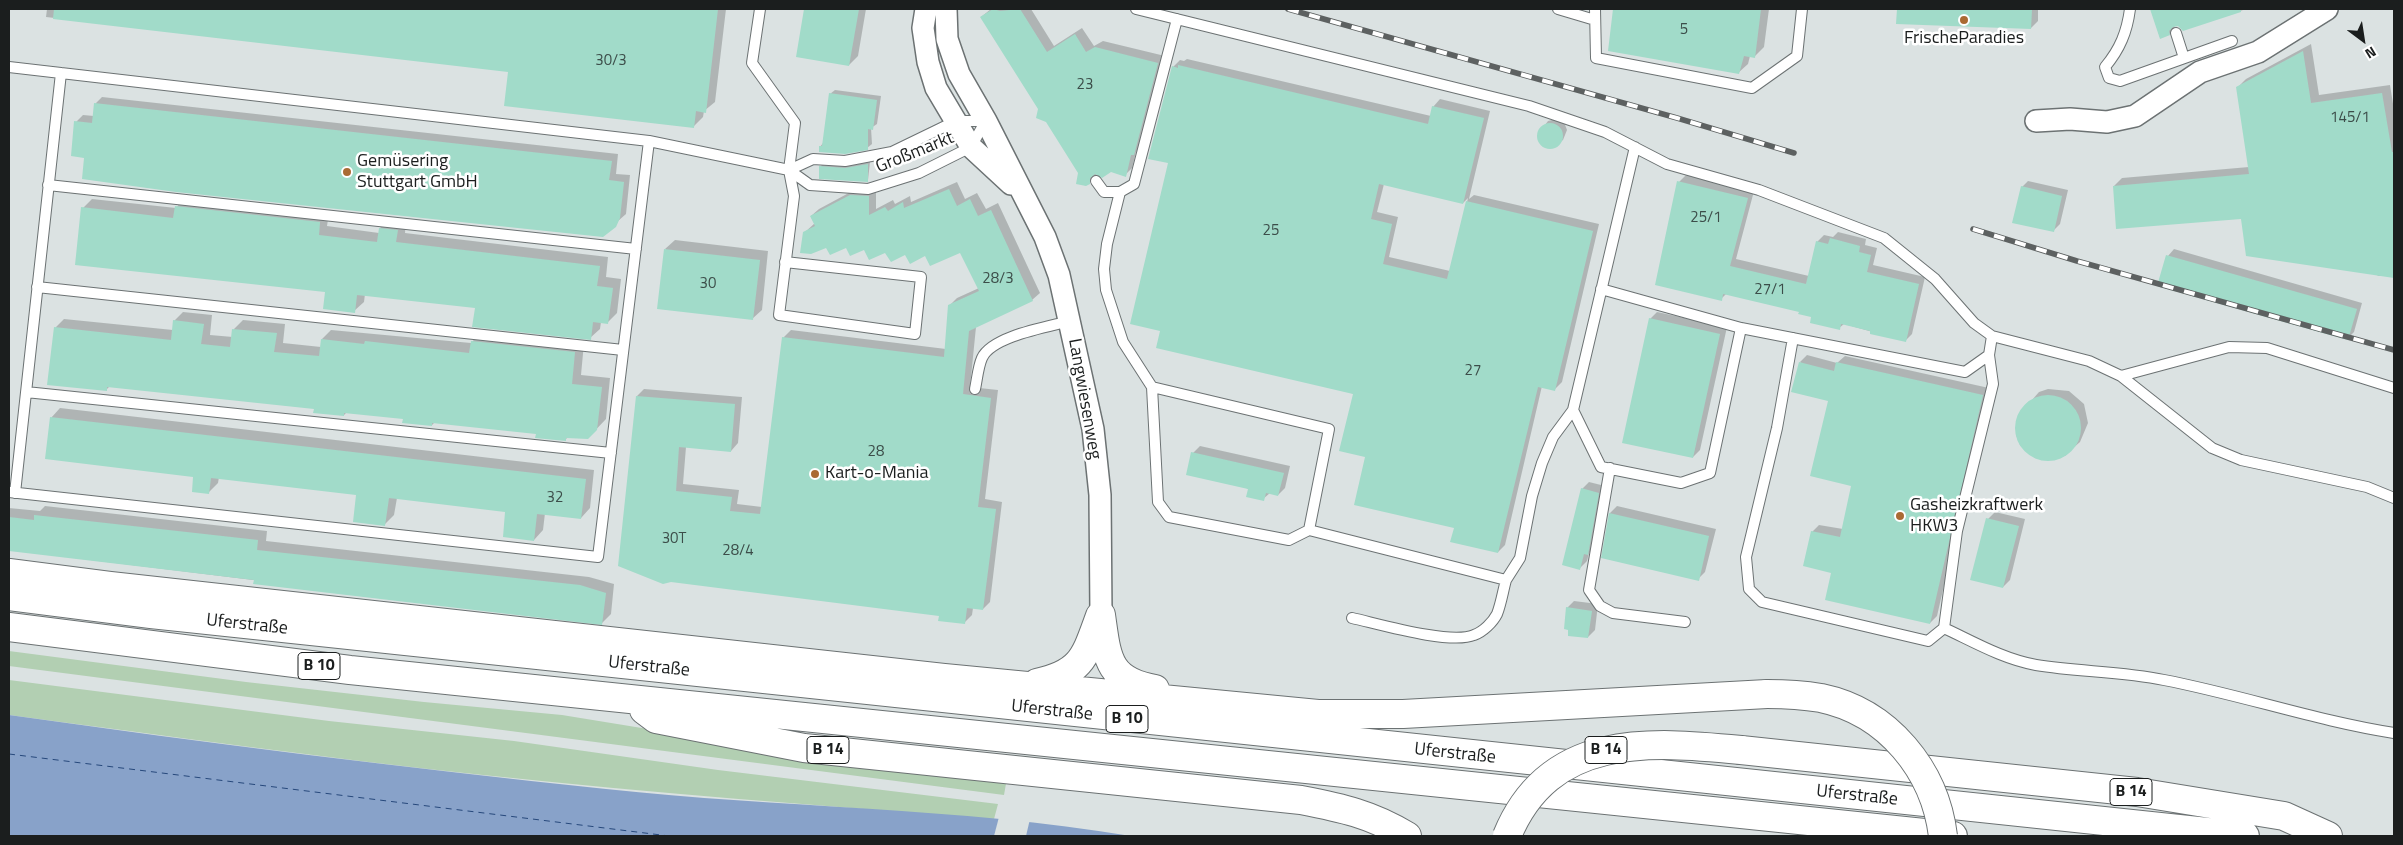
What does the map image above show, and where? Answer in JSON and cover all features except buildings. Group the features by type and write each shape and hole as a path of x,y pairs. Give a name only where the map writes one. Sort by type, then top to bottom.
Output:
{"highway":[{"path":"9,572 167,593 1024,686 1318,714 1403,714 1767,694 1807,696 1836,702 1867,717 1895,738 1912,756 1926,777 1941,819 1943,836"},
{"name":"Uferstraße","path":"9,596 151,614 2245,836"},
{"path":"1024,686 1058,678 1073,670 1082,659 1101,615"},
{"path":"1101,615 1108,656 1115,671 1136,686 1165,691 1201,704"},
{"name":"Uferstraße","path":"9,627 359,671 1953,836"},
{"name":"B 14","path":"630,699 656,719 804,748 1271,797 1351,809 1382,821 1407,836"},
{"name":"B 14","path":"1507,836 1516,816 1543,784 1562,768 1596,753 1645,744 1681,744 2137,792 2284,816 2328,836"}],"street":[{"name":"Langwiesenweg","path":"926,9 923,28 928,62 936,88 971,147 1021,192"},
{"name":"Langwiesenweg","path":"946,9 947,39 959,74 986,121 1045,237 1059,275 1093,429 1100,495 1101,615"},
{"path":"2036,121 2070,119 2107,122 2135,116 2200,72 2258,52 2327,9"}],"lane":[{"path":"760,9 752,63 795,123 789,170 794,196 785,262 779,315 915,334 921,277 785,262"},
{"path":"1136,9 1529,106 1606,132 1667,164 1759,190 1884,238 1935,279 1974,323 1992,336 2089,361 2122,376 2212,448 2241,460 2367,487 2394,498"},
{"path":"1558,9 1596,20"},
{"path":"1595,9 1596,58 1752,88 1797,56 1802,9"},
{"path":"2130,9 2127,30 2118,52 2105,67 2109,78 2120,81 2232,41"},
{"path":"1096,181 1104,192 1120,192 1134,184 1177,19"},
{"path":"2176,33 2184,58"},
{"path":"9,68 649,140 789,170"},
{"path":"61,73 26,392 12,493 598,557 649,140"},
{"name":"Großmarkt","path":"956,121 986,121 971,147 919,173 868,189 810,185 789,170 813,159 845,161 892,152 956,121"},
{"path":"1352,618 1460,638 1474,635 1485,628 1496,615 1506,580 1520,558 1532,496 1542,463 1553,437 1573,410 1635,146"},
{"path":"48,185 636,249"},
{"path":"1120,192 1104,269 1106,290 1123,342 1152,387 1158,502 1169,516 1289,540 1308,530 1506,580"},
{"path":"37,287 623,350"},
{"path":"1601,289 1741,328 1965,372 1989,356"},
{"path":"975,389 982,358 992,347 1012,337 1070,321"},
{"path":"1573,410 1602,467 1681,483 1710,473 1741,328"},
{"path":"1793,338 1777,428 1746,557 1749,589 1762,602 1928,641 1944,628 1957,531 1993,384 1989,356 1992,336"},
{"path":"2122,376 2229,347 2267,348 2394,388"},
{"path":"1152,387 1329,429 1308,530"},
{"path":"26,392 611,453"},
{"path":"1610,468 1589,590 1600,606 1613,614 1685,622"},
{"path":"1944,628 1998,654 2035,665 2163,679 2289,708 2356,727 2394,733"}],"green space":[{"path":"9,651 246,682 562,715 703,738 1007,778 1004,795 9,666"},
{"path":"9,680 329,721 514,741 718,770 998,804 994,819 611,788 305,754 9,715"}],"water":[{"path":"9,715 307,755 531,781 671,795 935,813 1066,826 1131,836 9,836"}],"pier":[{"path":"999,817 1030,819 1026,836 994,836"}],"ferry route":[{"path":"9,754 669,836"}],"railway":[{"path":"1288,9 1677,118 1794,153"},
{"path":"1973,229 2077,261 2394,350"}],"place":[{"name":"FrischeParadies","path":"1964,20"},
{"name":"Gemüsering Stuttgart GmbH","path":"347,172"},
{"name":"Kart-o-Mania","path":"815,474"},
{"name":"Gasheizkraftwerk HKW3","path":"1900,516"}]}
